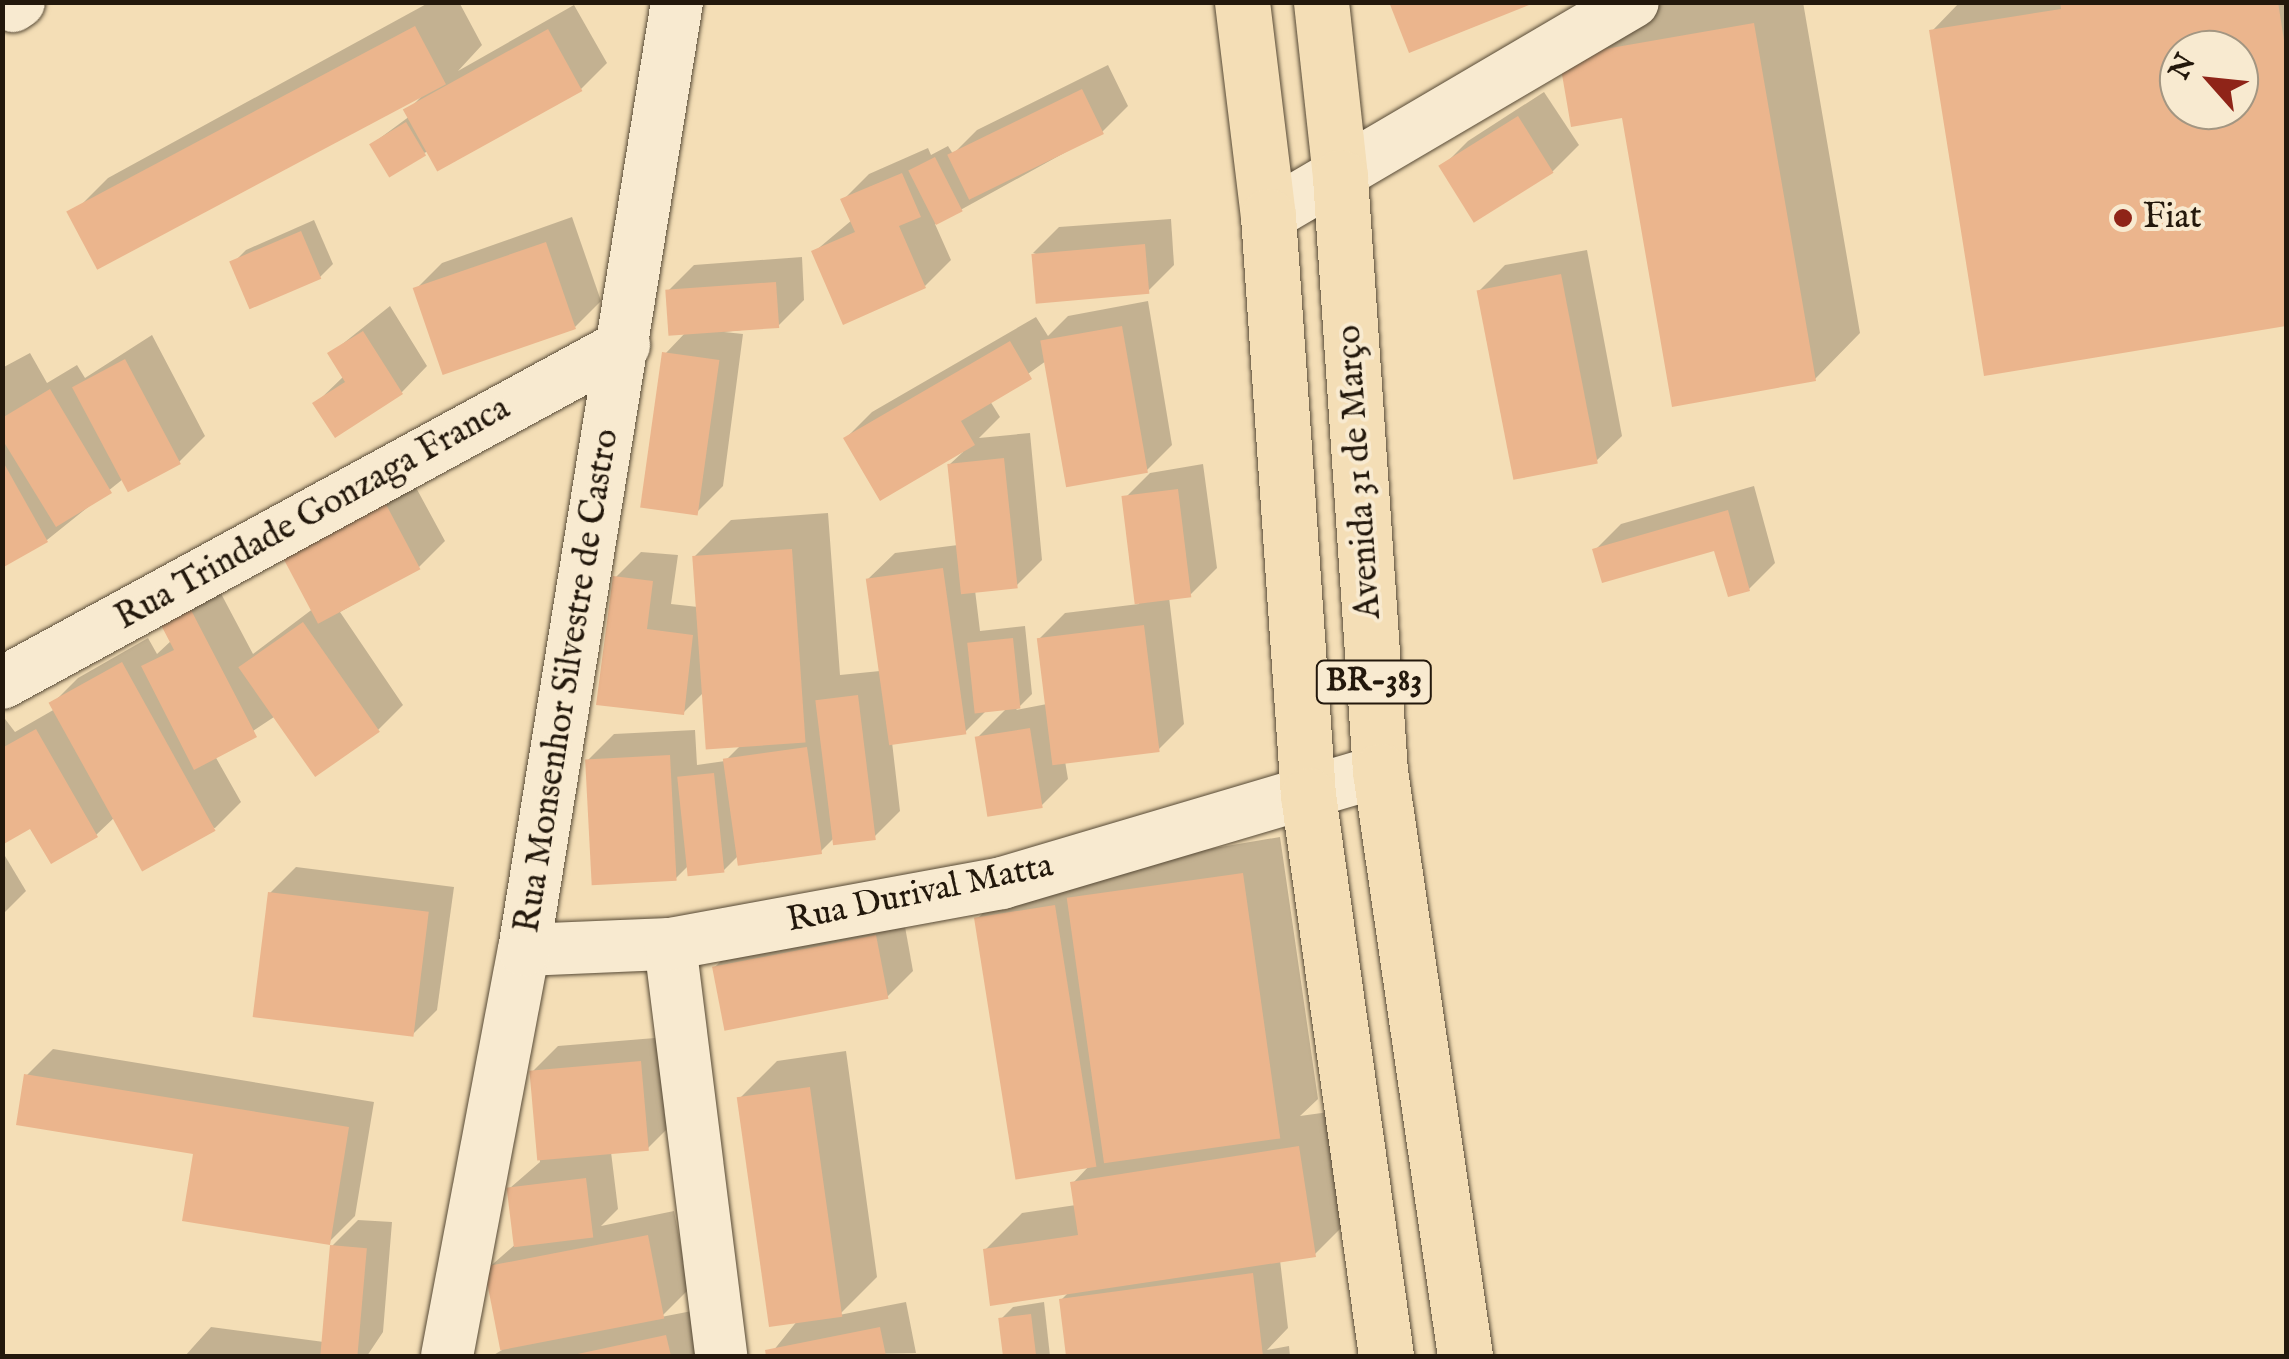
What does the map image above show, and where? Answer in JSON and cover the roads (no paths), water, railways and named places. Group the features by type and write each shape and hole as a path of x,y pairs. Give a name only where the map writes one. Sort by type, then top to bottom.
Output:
{"main road":[{"name":"BR-383","path":"1242,2 1268,216 1308,795 1386,1356"},
{"name":"Avenida 31 de Março","path":"1321,2 1340,177 1380,771 1465,1356"}],"street":[{"name":"Rua Monsenhor Silvestre de Castro","path":"447,1356 524,950 677,2"},
{"path":"1268,216 1633,2"},
{"name":"Rua Trindade Gonzaga Franca","path":"2,682 624,345"},
{"name":"Rua Durival Matta","path":"524,950 670,944 1002,882 1380,771"},
{"path":"670,944 720,1356"}],"place":[{"name":"Fiat","path":"2123,218"}]}
